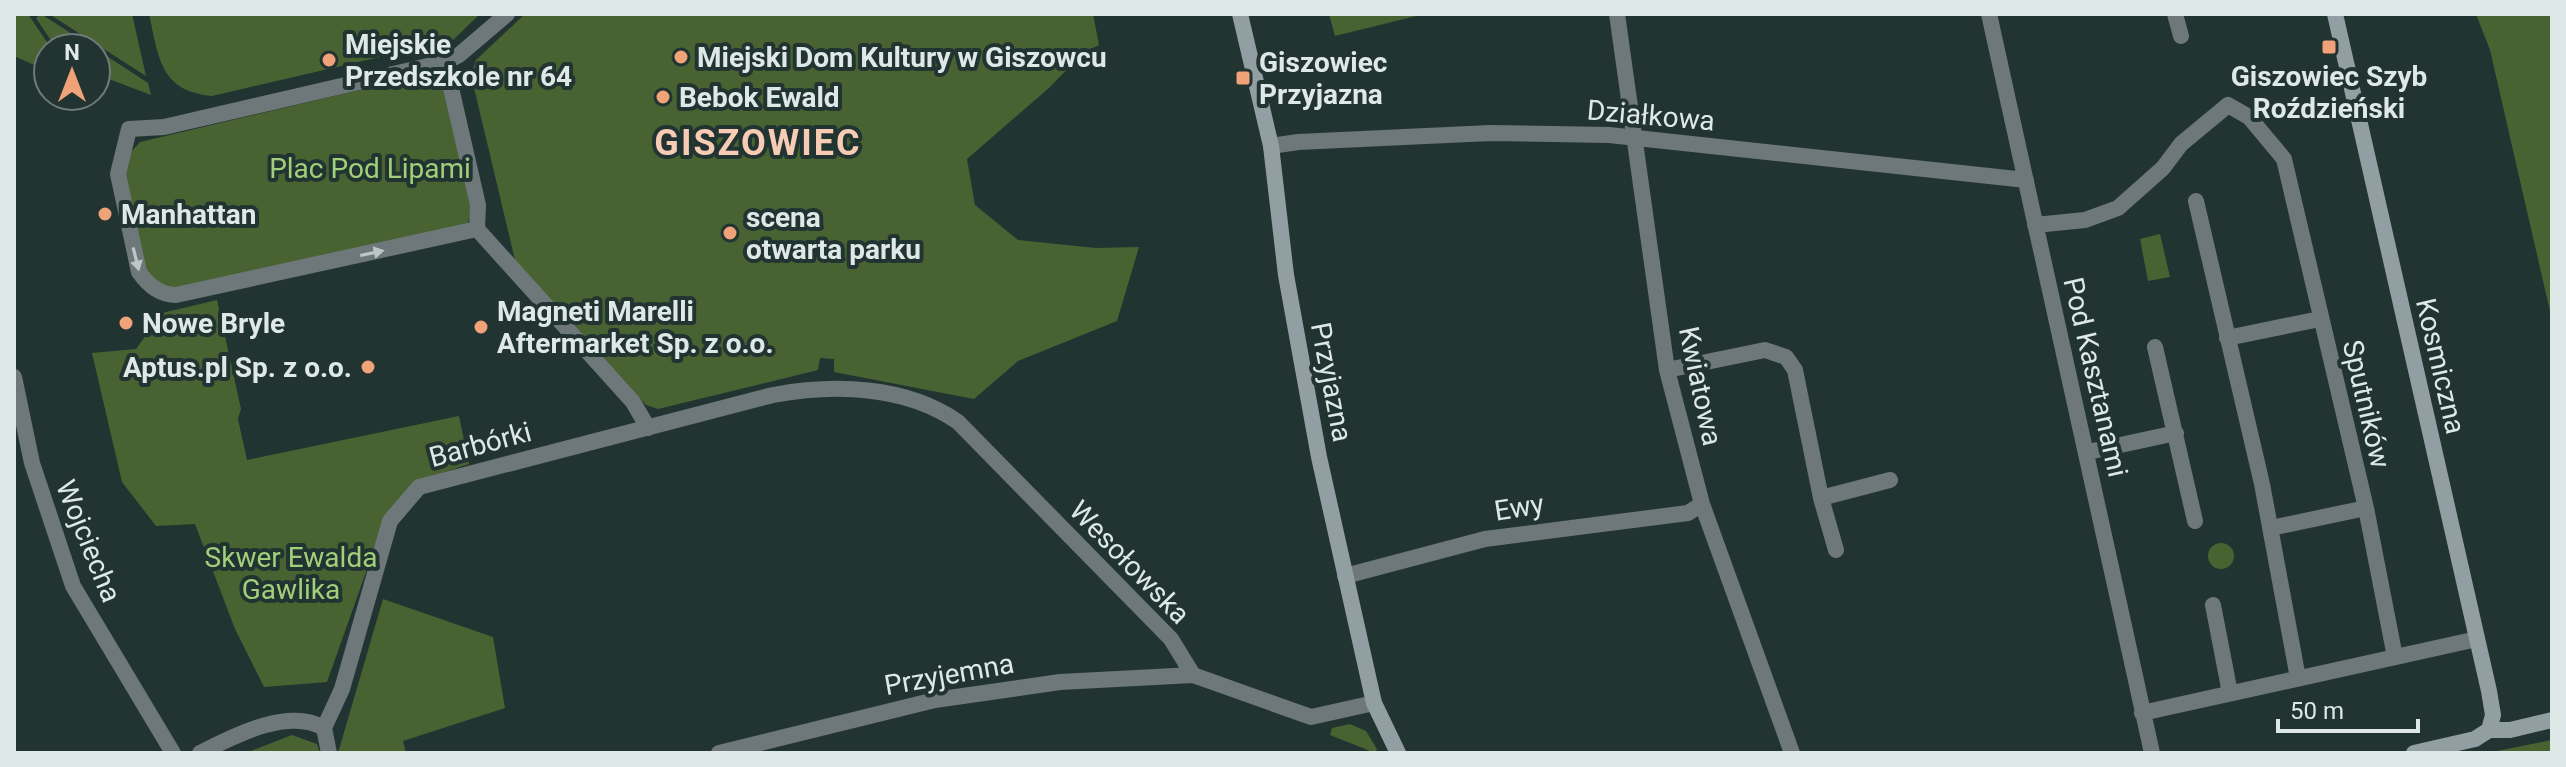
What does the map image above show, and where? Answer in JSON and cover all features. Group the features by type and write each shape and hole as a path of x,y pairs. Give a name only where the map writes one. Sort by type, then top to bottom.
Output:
{"street":[{"path":"477,229 166,295 147,284 139,272 118,174 129,129 168,126 445,62 459,55 507,14"},
{"name":"Przyjazna","path":"1240,14 1271,146 1297,343 1345,576 1374,703 1398,753"},
{"name":"Kwiatowa","path":"1617,14 1667,370 1702,504 1792,753"},
{"name":"Pod Kasztanami","path":"1989,14 2152,753"},
{"path":"2175,14 2181,36"},
{"name":"Kosmiczna","path":"2335,14 2477,639 2493,715 2489,730"},
{"path":"445,62 478,205 477,229 633,402 648,428"},
{"name":"Sputników","path":"2035,225 2085,220 2118,208 2163,168 2181,144 2228,105 2249,117 2284,159 2366,508 2395,657"},
{"name":"Działkowa","path":"1271,146 1490,133 1635,137 2026,180"},
{"path":"2196,201 2271,528 2298,678"},
{"path":"2227,338 2320,319"},
{"path":"2155,347 2195,521"},
{"path":"1667,370 1765,350 1786,357 1795,370 1821,498 1836,550"},
{"name":"Wojciecha","path":"14,377 32,463 73,586 173,753"},
{"name":"Barbórki","path":"324,728 342,689 390,521 403,501 419,487 773,395 831,386 920,403 958,422"},
{"name":"Wesołowska","path":"958,422 1171,639 1193,675"},
{"path":"2088,452 2176,433"},
{"path":"1821,498 1890,480"},
{"name":"Ewy","path":"1345,576 1485,539 1688,513 1702,504"},
{"path":"2271,528 2366,508"},
{"path":"2213,605 2230,693"},
{"path":"2142,713 2477,639"},
{"path":"1193,675 1311,717 1374,703"},
{"name":"Przyjemna","path":"719,753 935,700 1060,682 1193,675"},
{"path":"200,753 285,721 303,719 324,728 329,753"},
{"path":"2414,753 2475,739 2489,730 2510,730 2552,720"}],"green space":[{"path":"14,14 28,14 40,32 32,32 32,64 14,56"},
{"path":"41,14 69,32 45,32 36,18"},
{"path":"49,14 132,14 146,76 112,54 112,32 77,32"},
{"path":"149,14 480,14 453,40 212,96 182,87 165,70"},
{"path":"525,14 1093,14 1099,45 1083,53 1049,88 967,159 975,205 1018,240 1096,248 1139,247 1117,321 1018,361 974,399 834,372 834,359 820,358 818,370 658,409 646,405 515,260 471,75 476,60"},
{"path":"1329,14 1424,14 1335,36"},
{"path":"2476,14 2552,14 2552,320 2490,50"},
{"path":"112,59 148,83 151,95 112,80"},
{"name":"Plac Pod Lipami","path":"440,71 472,212 467,225 184,289 165,288 147,273 124,177 130,153 140,142"},
{"path":"2160,234 2170,277 2148,281 2140,239"},
{"name":"Skwer Ewalda Gawlika","path":"217,300 241,409 238,419 247,460 459,416 469,464 421,480 382,527 327,682 264,687 235,629 195,524 156,526 122,482 92,353 136,349 162,313"},
{"path":"2221,543 2230,547 2234,556 2230,565 2221,569 2212,565 2208,556 2212,547"},
{"path":"383,599 493,637 505,708 403,741 406,753 338,753"},
{"path":"1350,724 1366,731 1377,749 1375,753 1330,735 1332,728"},
{"path":"292,735 317,744 320,753 246,753"},
{"path":"2552,740 2552,753 2487,753"}],"place":[{"name":"Giszowiec Szyb Roździeński","path":"2329,47"},
{"name":"Miejski Dom Kultury w Giszowcu","path":"681,57"},
{"name":"Miejskie Przedszkole nr 64","path":"329,60"},
{"name":"Giszowiec Przyjazna","path":"1243,78"},
{"name":"Bebok Ewald","path":"663,97"},
{"name":"Manhattan","path":"105,214"},
{"name":"scena otwarta parku","path":"730,233"},
{"name":"Nowe Bryle","path":"126,323"},
{"name":"Magneti Marelli Aftermarket Sp. z o.o.","path":"481,327"},
{"name":"Aptus.pl Sp. z o.o.","path":"368,367"}],"district":[{"name":"GISZOWIEC","path":"758,142"}]}
